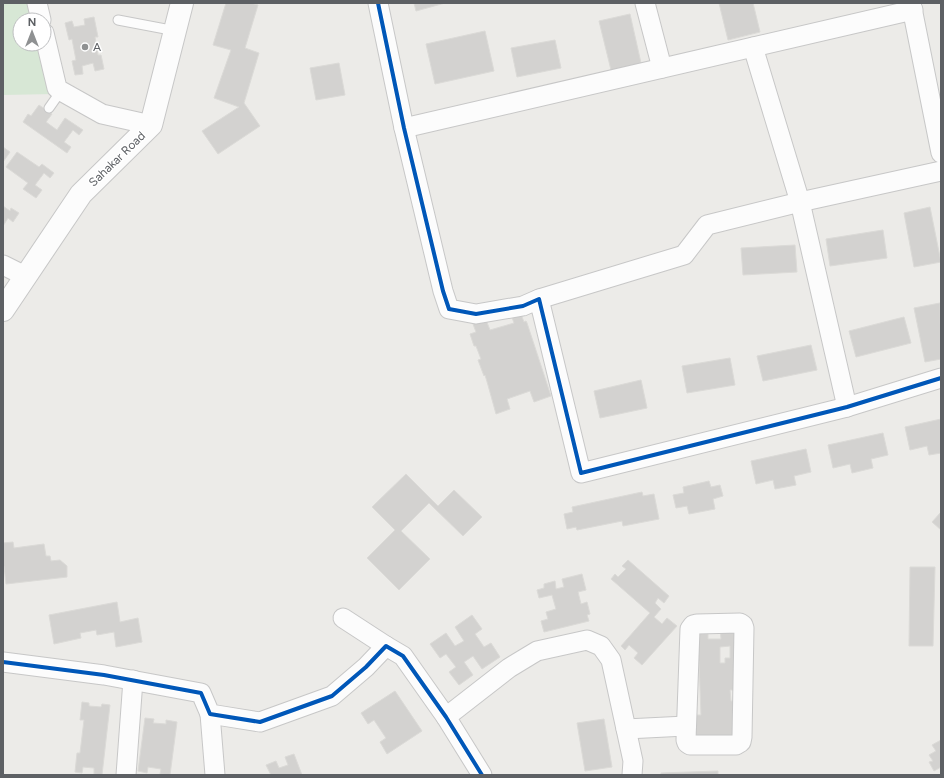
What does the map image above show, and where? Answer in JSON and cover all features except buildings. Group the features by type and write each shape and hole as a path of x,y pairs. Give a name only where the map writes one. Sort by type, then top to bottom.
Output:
{"street":[{"name":"Sahakar Road","path":"3,310 81,194 151,125 182,3"},
{"path":"378,3 404,128 443,291 449,309 476,314 523,306 539,299 684,255 707,225 800,202 941,171"},
{"path":"645,3 662,68"},
{"path":"404,128 753,47 912,6 941,153"},
{"path":"753,47 800,202 847,407"},
{"path":"49,52 58,88 61,91 102,114 151,125"},
{"path":"3,265 25,276"},
{"path":"539,299 581,473 847,407 941,378"},
{"path":"343,618 403,656 446,717 482,775"},
{"path":"740,623 743,625 741,742 736,745 690,745 686,740 686,726 690,629 693,625 697,624 740,623"},
{"path":"446,717 509,668 537,651 587,640 601,646 611,660 633,761 632,775"},
{"path":"210,714 260,722 332,696 366,667 386,646"},
{"path":"3,662 104,675 201,693 210,714 215,775"},
{"path":"126,775 133,680"},
{"path":"626,729 686,726"}],"lane":[{"path":"118,20 176,31"},
{"path":"49,108 61,91"}],"green space":[{"path":"3,3 33,3 35,12 12,12 12,52 45,52 55,94 3,95"}],"cycle path":[{"path":"378,3 404,128 443,291 449,309 476,314 523,306 539,299 581,473 847,407 941,378"},
{"path":"3,662 104,675 201,693 210,714 260,722 332,696 366,667 386,646 403,656 446,717 482,775"}],"place":[{"name":"A","path":"85,47"}]}
